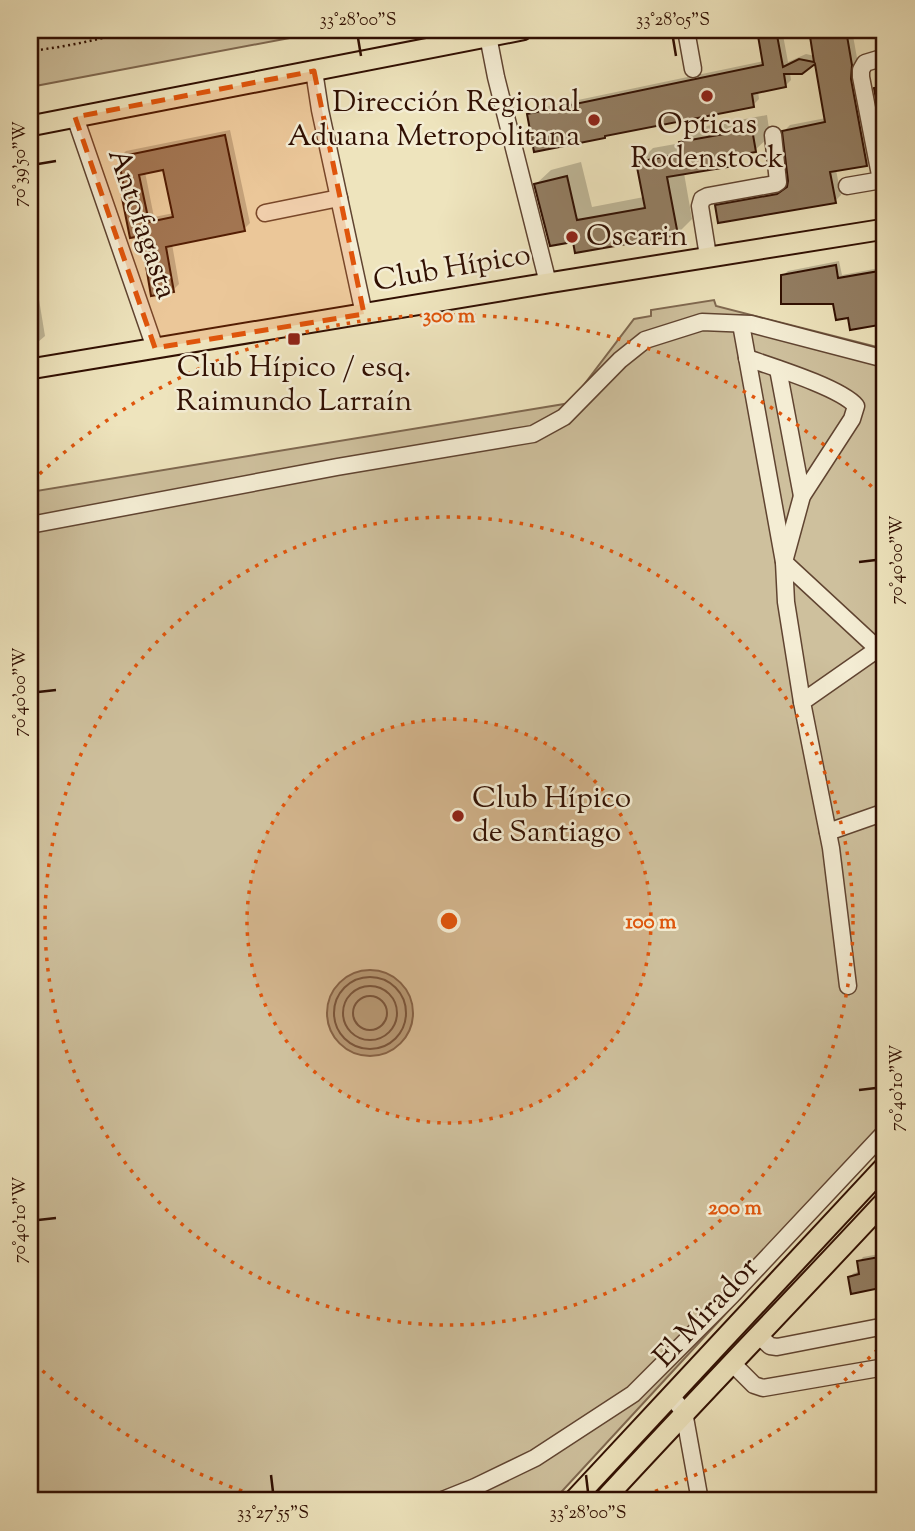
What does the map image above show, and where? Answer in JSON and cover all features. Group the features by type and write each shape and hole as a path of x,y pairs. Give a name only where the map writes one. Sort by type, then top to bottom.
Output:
{"main road":[{"path":"30,126 522,30"},
{"name":"Club Hípico","path":"30,369 885,229"},
{"name":"El Mirador","path":"573,1501 885,1166"},
{"name":"El Mirador","path":"603,1501 885,1201"}],"street":[{"path":"686,30 693,69"},
{"path":"488,37 548,283"},
{"path":"848,186 884,182 861,70 865,63 885,57"},
{"path":"314,71 364,314"},
{"name":"Antofagasta","path":"75,117 155,348"},
{"path":"708,256 700,206 702,199 778,182 773,135"},
{"path":"265,213 339,198"},
{"path":"30,525 337,467 533,434 564,417 620,360 645,340 702,322 751,324 885,359"},
{"path":"741,324 784,562 786,602 802,702 828,832 848,986"},
{"path":"747,358 835,391 850,399 856,406 852,419 802,496 784,562"},
{"path":"778,369 802,496"},
{"path":"784,562 881,646 802,702"},
{"path":"828,832 885,812"},
{"path":"440,1501 535,1458 632,1394 732,1295 885,1132"},
{"path":"759,1336 770,1346 778,1347 885,1326"},
{"path":"733,1364 754,1385 763,1388 885,1367"},
{"path":"671,1396 684,1412 700,1501"}],"path":[{"path":"30,51 66,47 132,30"}],"highlighted area":[{"path":"314,71 364,314 155,348 75,117"}],"shaded area":[{"path":"30,30 332,30 30,87"},
{"name":"Club Hípico de Santiago","path":"714,300 716,306 885,349 885,1141 553,1501 30,1501 30,492 570,403 634,319 651,316 651,310"}],"water":[{"path":"370,970 394,977 406,989 413,1013 406,1037 394,1049 370,1056 346,1049 334,1037 327,1013 334,989 346,977"}],"building":[{"path":"757,30 776,30 783,67 799,59 814,62 809,30 846,30 852,65 851,79 867,166 830,172 836,203 718,223 715,205 777,194 787,187 782,131 825,122 815,64 802,74 784,74 786,87 752,94 754,107 534,152 527,114 763,65"},
{"path":"885,86 885,147 874,88"},
{"path":"752,129 756,152 726,157 728,167 667,177 678,235 575,253 573,242 550,246 534,184 567,176 577,220 645,208 636,162 681,154 679,142"},
{"path":"225,135 245,231 166,247 174,292 151,296 141,236 130,238 118,157","holes":["163,170 173,217 149,222 139,175"]},
{"path":"836,265 838,278 885,270 885,324 850,330 848,318 836,320 833,304 781,304 781,275"},
{"path":"885,1256 885,1287 851,1294 848,1277 859,1274 857,1261"}],"place":[{"name":"Opticas Rodenstock","path":"707,96"},
{"name":"Dirección Regional Aduana Metropolitana","path":"594,120"},
{"name":"Oscarin","path":"572,237"},
{"name":"Club Hípico / esq. Raimundo Larraín","path":"294,339"},
{"name":"Club Hípico de Santiago","path":"458,816"}]}
